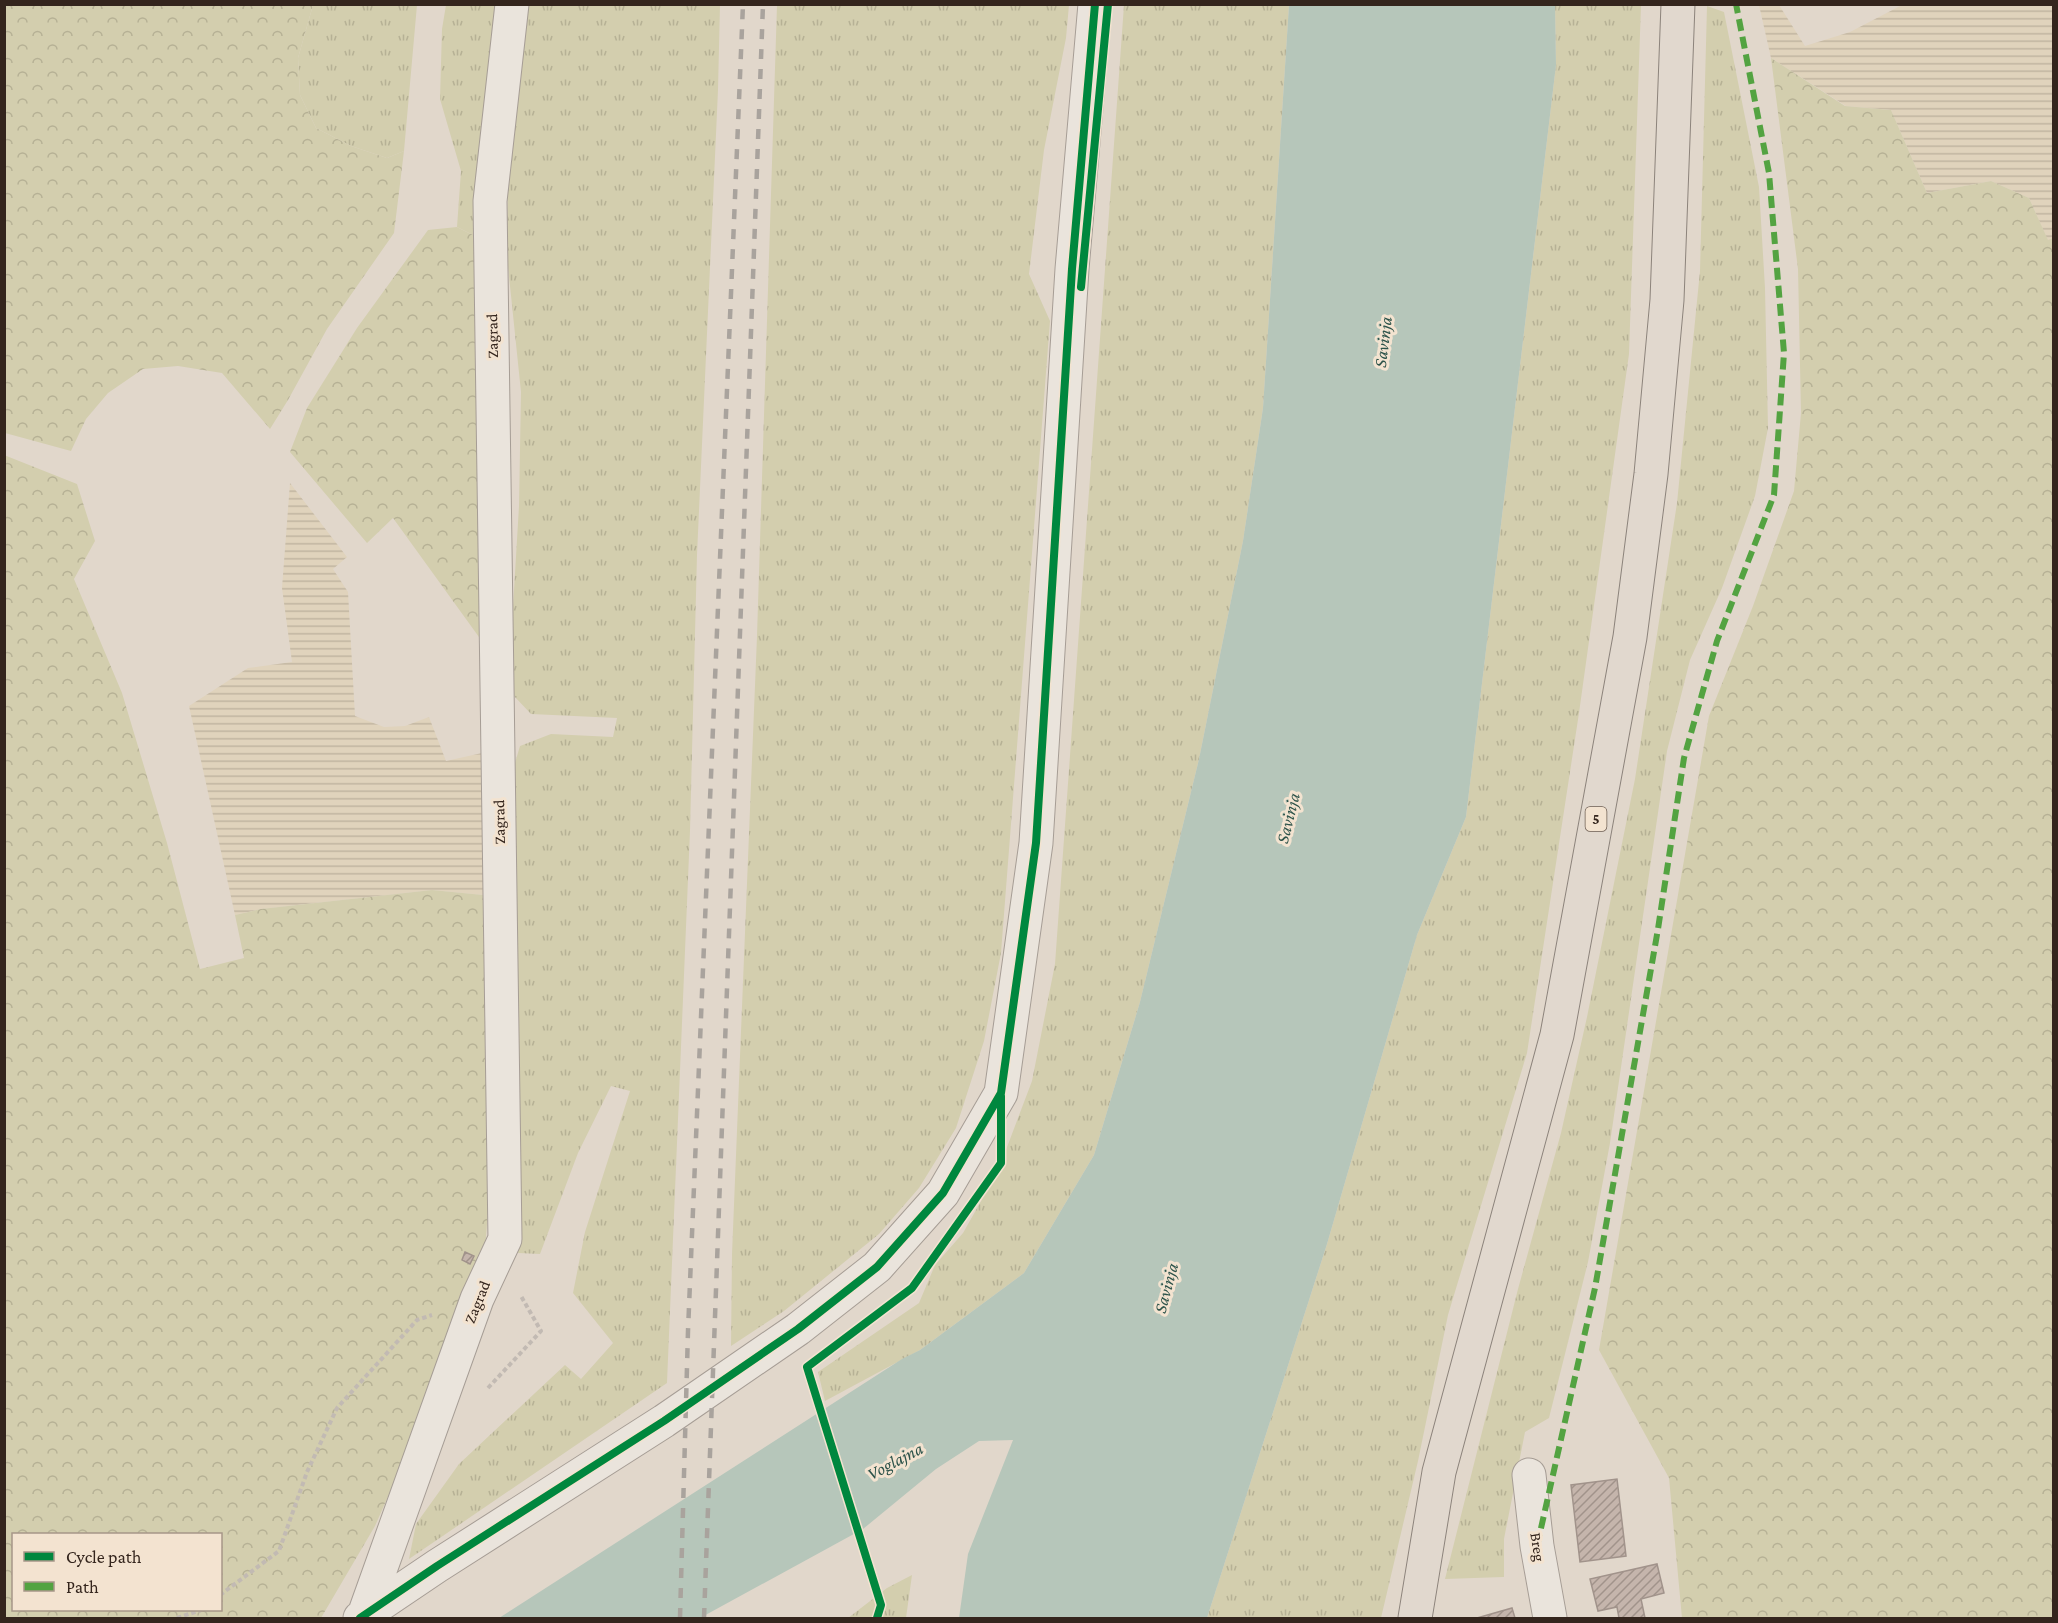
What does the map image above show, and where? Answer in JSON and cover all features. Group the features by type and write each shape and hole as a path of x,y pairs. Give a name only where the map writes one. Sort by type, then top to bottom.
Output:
{"main road":[{"name":"5","path":"1415,1618 1439,1472 1557,1035 1630,637 1651,474 1667,300 1678,4"}],"street":[{"name":"Zagrad","path":"362,1616 477,1299 505,1239 490,201 512,4"},
{"path":"362,1616 664,1421 798,1329 877,1267 943,1193 1001,1093 1036,843 1072,268 1095,4"},
{"name":"Breg","path":"1529,1475 1537,1546 1550,1618"}],"path":[{"path":"222,1594 279,1551 307,1472 337,1408 417,1320 477,1299 518,1292 542,1331 486,1390"},
{"path":"177,1618 198,1611"}],"shaded area":[{"path":"1759,5 1779,5 1805,46 1850,32 1902,5 2053,5 2053,238 2048,241 2029,198 1991,181 1927,193 1891,110 1846,106 1771,58"},
{"path":"290,483 347,557 333,569 348,592 355,716 384,727 405,726 429,717 446,761 482,753 483,895 432,890 261,909 235,915 189,706 248,668 292,662 282,588"}],"green space":[{"path":"4,5 313,5 298,58 300,95 316,128 351,146 387,158 404,151 394,233 327,329 270,429 222,373 178,366 143,369 108,393 86,419 71,451 5,433"},
{"path":"313,5 417,5 404,151 387,158 351,146 316,128 300,95 298,58"},
{"path":"446,5 500,5 477,179 473,235 457,227 461,171 440,99 442,29"},
{"path":"526,5 720,5 697,555 690,831 667,1383 409,1559 416,1524 459,1464 565,1365 581,1379 613,1343 573,1293 585,1232 630,1091 611,1086 578,1153 540,1254 518,1253 518,1090 509,783 520,746 551,734 613,737 617,718 531,714 514,696 510,658 519,506 521,392 507,257 508,169"},
{"path":"777,5 1069,5 1066,38 1044,150 1029,274 1050,321 1001,953 984,1041 956,1128 919,1188 879,1234 784,1311 731,1346 732,1254 757,636"},
{"path":"1124,5 1289,5 1263,408 1243,541 1199,759 1140,1002 1094,1155 1024,1273 920,1350 825,1401 818,1372 919,1303 935,1265 963,1233 998,1171 1032,1081 1055,964"},
{"path":"1555,5 1641,5 1629,354 1579,713 1527,1053 1448,1315 1418,1461 1381,1618 1207,1618 1327,1244 1417,935 1466,817 1556,65"},
{"path":"1707,6 1724,12 1759,187 1765,288 1768,428 1755,496 1722,588 1690,660 1667,751 1610,1143 1588,1262 1549,1418 1525,1432 1504,1539 1504,1577 1445,1579 1518,1289 1561,1133 1635,779 1677,503 1700,271"},
{"path":"1771,58 1845,106 1891,110 1927,193 1991,181 2029,198 2048,240 2053,238 2053,1618 1682,1618 1669,1478 1599,1350 1709,716 1753,606 1794,491 1801,413 1798,269"},
{"path":"457,227 473,235 492,406 484,644 393,518 367,543 290,452 307,408 357,328 428,230"},
{"path":"4,455 77,484 95,541 74,579 122,693 167,843 200,969 244,958 235,915 261,909 432,890 483,895 490,1183 485,1251 434,1392 375,1526 321,1618 5,1618"},
{"path":"912,1575 906,1618 848,1618 887,1588"}],"water":[{"path":"1289,5 1555,5 1556,65 1466,817 1417,935 1327,1244 1207,1618 959,1618 968,1554 1013,1440 979,1441 936,1469 863,1529 700,1618 499,1618 902,1359 920,1350 1024,1273 1094,1155 1140,1002 1199,759 1243,541 1263,408"}],"building":[{"path":"465,1252 474,1256 470,1264 462,1260"},
{"path":"1617,1479 1626,1556 1580,1562 1571,1485"},
{"path":"1657,1564 1664,1593 1641,1599 1645,1618 1619,1618 1617,1607 1598,1611 1590,1579"},
{"path":"1512,1608 1515,1618 1477,1618"}],"railway":[{"path":"680,1618 688,1331 743,4"},
{"path":"704,1618 763,4"}],"marked path":[{"path":"1537,1546 1595,1288 1658,929 1684,758 1717,641 1774,495 1784,353 1769,173 1736,4"}],"cycle path":[{"path":"360,1618 664,1421 798,1329 877,1267 943,1193 1001,1093 1036,843 1072,269 1095,4"},
{"path":"1081,287 1108,4"},
{"path":"877,1618 881,1605 807,1367 912,1288 1001,1163 1001,1096"}],"water label":[{"name":"Savinja","path":"1383,342"},
{"name":"Savinja","path":"1288,818"},
{"name":"Savinja","path":"1166,1288"},
{"name":"Voglajna","path":"895,1461"}]}
